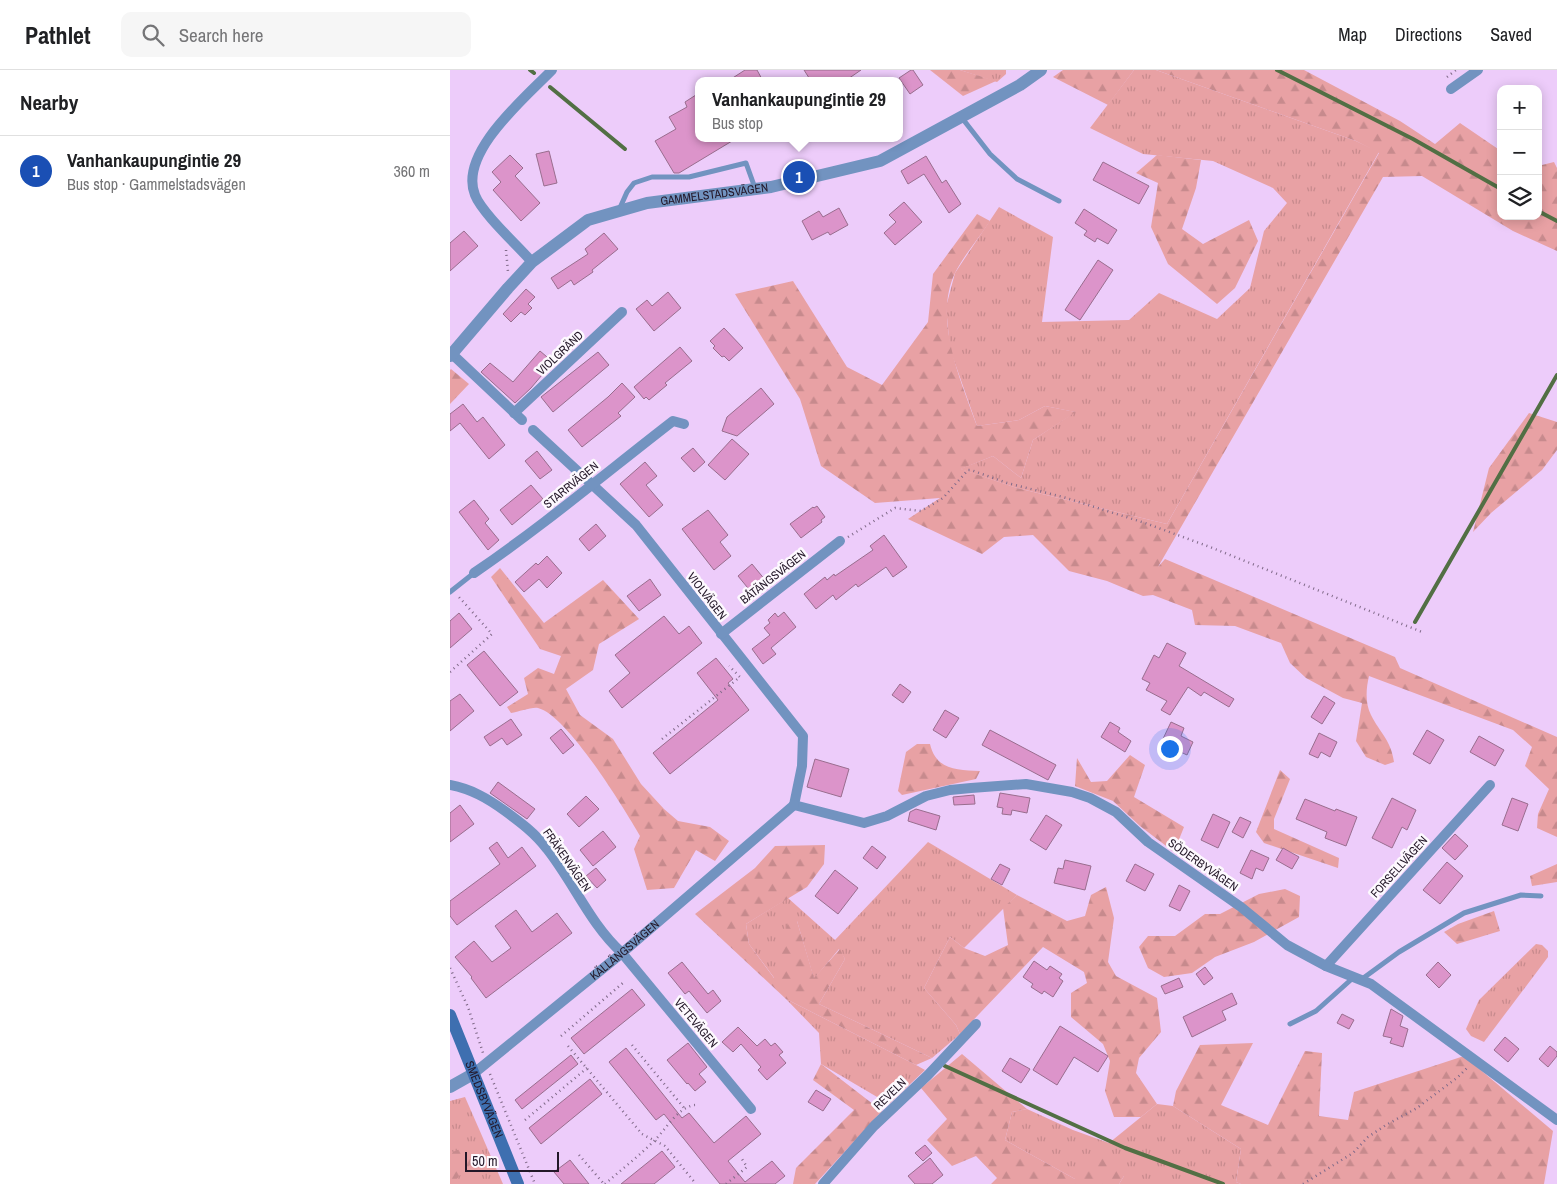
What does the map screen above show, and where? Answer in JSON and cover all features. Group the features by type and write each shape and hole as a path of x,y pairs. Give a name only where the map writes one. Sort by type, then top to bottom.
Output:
{"main road":[{"name":"SMEDSBYVÄGEN","path":"450,1015 518,1184"}],"street":[{"path":"532,262 481,206 474,194 472,180 483,145 552,70"},
{"name":"GAMMELSTADSVÄGEN","path":"451,355 532,262 588,220 647,203 771,187 880,160 1020,85 1041,70"},
{"path":"1451,90 1478,70"},
{"name":"VIOLGRÄND","path":"451,355 518,416 622,312"},
{"name":"STARRVÄGEN","path":"474,574 536,529 673,421 684,424"},
{"name":"VIOLVÄGEN","path":"533,430 636,525 803,736 802,766 794,805"},
{"name":"BÅTÄNGSVÄGEN","path":"721,634 840,541"},
{"name":"SÖDERBYVÄGEN","path":"794,805 864,823 887,816 926,796 950,790 1026,784 1072,792 1104,804 1116,812 1148,842 1227,896 1287,945 1326,966 1371,984 1557,1120"},
{"name":"FRÄKENVÄGEN","path":"450,785 462,787 486,797 526,826 547,849 608,940 622,954"},
{"name":"FORSELLVÄGEN","path":"1326,966 1490,785"},
{"name":"KÄLLÄNGSVÄGEN","path":"450,1087 473,1074 622,954 794,805"},
{"name":"VETEVÄGEN","path":"622,954 751,1109"},
{"name":"REVELN","path":"823,1184 874,1126 928,1075 976,1024"}],"lane":[{"path":"962,117 990,154 1018,178 1059,201"},
{"path":"619,210 627,192 634,184 652,177 689,177 746,163 755,189"},
{"path":"451,591 474,574"},
{"path":"1290,1024 1316,1011 1358,978 1464,913 1521,895 1541,896"}],"path":[{"path":"1446,78 1456,70"},
{"path":"506,248 508,275 514,281"},
{"path":"840,541 895,508 921,511 943,498 968,470 971,470 1007,483 1064,497 1145,523 1422,632"},
{"path":"450,672 492,634 451,591"},
{"path":"662,739 740,677 729,666"},
{"path":"450,968 468,1007 486,1063 535,1184"},
{"path":"561,1036 624,982"},
{"path":"568,1046 642,1134 665,1146 696,1184"},
{"path":"632,1046 685,1109"},
{"path":"1303,1184 1353,1153 1368,1137 1386,1125 1417,1108 1458,1077 1474,1059"},
{"path":"525,1120 587,1068"},
{"path":"579,1155 604,1184 655,1140 668,1124 685,1109 695,1105"},
{"path":"726,1184 747,1167 742,1159"}],"green space":[{"path":"930,70 960,70 996,81 963,96"},
{"path":"960,70 1006,70 1006,74 997,82"},
{"path":"1063,70 1134,70 1108,105 1053,77"},
{"path":"1134,70 1156,70 1356,141 1379,152 1167,524 1017,488 960,469 993,456 1021,478 1033,440 1075,412 1045,406 1019,420 977,426 950,349 946,307 955,273 999,207 1053,237 1042,322 1129,320 1159,293 1217,319 1250,288 1264,231 1287,203 1273,188 1213,161 1143,154 1090,128"},
{"path":"1156,70 1304,70 1400,121 1435,144 1460,123 1497,148 1497,220 1542,220 1542,165 1554,162 1557,168 1557,251 1513,231 1422,176 1383,177 1158,567 1165,559 1395,657 1400,668 1557,737 1557,837 1537,828 1538,814 1549,789 1525,766 1532,747 1513,730 1369,676 1367,696 1369,710 1393,754 1394,762 1385,765 1366,757 1356,741 1362,703 1343,698 1306,678 1290,663 1281,643 1235,626 1195,625 1192,610 1153,595 1143,596 1107,581 1069,571 1033,535 1004,537 982,554 908,519 940,498 875,503 821,466 800,399 735,294 793,281 847,367 882,385 928,322 933,274 977,214 990,221 955,273 949,291 947,310 948,330 957,370 977,426 1019,420 1045,406 1076,412 1033,440 1021,478 993,456 961,469 1017,488 1167,524 1379,153 1356,141"},
{"path":"1157,155 1201,160 1196,188 1182,229 1203,244 1249,220 1258,241 1235,288 1217,304 1168,264 1151,227 1158,183 1136,173"},
{"path":"450,370 469,384 450,404"},
{"path":"1529,413 1557,422 1557,450 1542,470 1491,513 1473,532 1489,468"},
{"path":"500,568 544,623 603,580 639,619 599,644 593,670 566,689 580,715 613,739 641,784 664,809 678,821 710,827 729,841 715,861 696,850 674,888 647,890 634,849 640,836 594,764 564,727 550,714 538,708 511,713 507,707 528,694 524,678 538,668 554,674 561,656 540,649 491,577"},
{"path":"917,744 930,744 937,759 949,767 980,771 976,779 902,795 898,791 906,752"},
{"path":"1130,755 1145,765 1134,797 1184,827 1174,852 1140,826 1113,801 1075,786 1077,758 1091,782 1107,781"},
{"path":"1280,770 1290,779 1274,819 1274,829 1339,858 1338,868 1264,843 1256,832"},
{"path":"928,842 1017,895 964,948 950,937 924,988 956,1025 960,1034 932,1058 819,1004 845,959 839,949 814,979 797,921 775,979 749,944 746,924 788,898 835,940"},
{"path":"825,845 824,864 807,887 746,924 749,944 774,978 788,922 797,921 814,978 840,949 845,959 819,1004 932,1058 916,1065 786,999 695,914 755,868 775,846"},
{"path":"1557,864 1557,882 1532,886 1530,876"},
{"path":"1106,887 1114,918 1108,962 1116,976 1157,998 1161,1032 1139,1058 1136,1073 1157,1104 1141,1117 1114,1117 1105,1091 1110,1061 1103,1044 1071,1017 1071,993 1087,983 1084,972 1043,947 960,1034 956,1025 924,988 950,937 964,948 985,956 1008,945 1003,908 1017,895 1067,921 1085,916 1091,895"},
{"path":"1285,889 1300,896 1299,917 1254,942 1215,957 1192,973 1164,977 1148,968 1139,947 1148,936 1175,936 1205,914 1220,914 1259,894"},
{"path":"1494,911 1500,931 1457,944 1444,932 1458,924"},
{"path":"1536,944 1542,945 1548,951 1548,957 1484,1042 1471,1036 1466,1029 1479,1000"},
{"path":"786,999 925,1070 889,1104 821,1064 819,1033"},
{"path":"1253,1043 1221,1105 1268,1125 1305,1051 1322,1053 1319,1116 1348,1120 1354,1092 1464,1056 1553,1131 1544,1184 1241,1184 1236,1182 1241,1149 1173,1106 1176,1091 1200,1045"},
{"path":"962,1054 1027,1109 1012,1112 1005,1140 1075,1179 1099,1150 1124,1176 1119,1184 991,1184 997,1178 976,1156 952,1166 927,1140 947,1119 921,1088"},
{"path":"821,1064 882,1111 815,1184 793,1184 796,1168 854,1110 813,1080"},
{"path":"465,1097 503,1184 450,1184 450,1101"},
{"path":"1157,1104 1173,1106 1241,1149 1236,1182 1241,1184 1119,1184 1124,1176 1075,1179 1005,1140 1012,1112 1027,1109 1073,1130 1109,1143"},
{"path":"480,1147 477,1159 463,1171 453,1184 450,1184 450,1153 460,1149"}],"building":[{"path":"745,70 757,70 761,77 734,77"},
{"path":"804,70 861,70 851,77 808,77"},
{"path":"913,70 923,85 910,94 903,84 903,77 900,77"},
{"path":"695,96 695,142 730,142 679,173 674,173 655,141 676,129 669,117 687,107 685,102"},
{"path":"549,151 557,183 544,186 536,154"},
{"path":"510,155 523,168 515,176 540,203 521,221 493,190 501,182 492,172"},
{"path":"926,156 942,183 946,180 961,204 949,213 924,174 908,184 901,171"},
{"path":"1103,162 1149,186 1139,204 1093,180"},
{"path":"904,202 922,222 895,245 884,233 896,222 889,215"},
{"path":"839,208 848,225 830,235 828,232 812,240 802,221 819,211 823,217"},
{"path":"1084,209 1117,230 1108,244 1097,238 1095,242 1084,235 1087,231 1075,223"},
{"path":"464,231 478,246 450,271 450,243"},
{"path":"604,233 618,249 592,270 593,272 574,285 571,280 558,289 551,278 588,254 585,249"},
{"path":"1098,260 1113,270 1080,320 1065,310"},
{"path":"526,289 535,297 528,304 532,308 525,315 521,312 511,322 503,314"},
{"path":"668,292 681,308 654,331 636,309 647,300 652,306"},
{"path":"724,328 743,348 729,361 713,348 715,346 710,341"},
{"path":"680,347 692,361 665,383 667,385 649,400 646,397 644,399 634,387"},
{"path":"540,351 553,362 531,388 515,403 481,372 490,363 513,382"},
{"path":"598,352 609,365 553,412 541,397"},
{"path":"622,383 635,397 618,413 621,416 582,447 568,430"},
{"path":"761,388 774,404 737,436 722,431 727,417"},
{"path":"463,404 477,422 483,417 505,445 489,459 460,423 450,431 450,414"},
{"path":"732,439 749,454 725,480 708,465"},
{"path":"693,448 705,462 694,472 681,458"},
{"path":"537,451 552,470 540,479 525,461"},
{"path":"645,462 657,476 646,485 663,505 649,517 620,484"},
{"path":"531,485 543,499 512,525 500,510"},
{"path":"474,500 489,519 485,523 499,540 488,550 459,512"},
{"path":"817,506 825,517 821,520 822,522 801,538 790,524"},
{"path":"708,510 728,535 720,542 731,556 714,570 682,529"},
{"path":"596,524 606,536 589,551 579,539"},
{"path":"884,535 907,567 893,577 886,567 858,587 856,584 836,600 833,595 816,609 804,594 825,577 827,580 834,574 835,576 873,550 870,546"},
{"path":"547,556 562,573 547,588 539,579 524,592 515,582 536,563 538,565"},
{"path":"752,564 766,581 752,593 738,576"},
{"path":"650,579 661,595 639,611 627,596"},
{"path":"784,612 796,627 771,648 776,654 763,664 752,649 770,635 764,628 770,623 768,620 775,613 778,617"},
{"path":"459,613 472,629 450,648 450,621"},
{"path":"664,616 679,634 689,626 702,643 622,708 609,691 630,673 615,655"},
{"path":"1167,643 1186,653 1179,666 1234,699 1229,707 1204,692 1201,696 1188,687 1170,715 1161,710 1167,701 1146,690 1150,683 1142,679 1154,655 1159,658"},
{"path":"484,651 518,692 500,706 467,665"},
{"path":"716,658 733,679 728,683 749,710 670,774 653,753 718,700 697,673"},
{"path":"900,684 911,692 903,703 892,695"},
{"path":"460,694 474,711 450,731 450,701"},
{"path":"1324,696 1335,703 1322,724 1311,717"},
{"path":"945,710 959,718 946,738 933,730"},
{"path":"511,719 522,735 507,745 502,738 490,746 484,737"},
{"path":"1110,722 1120,728 1118,732 1131,741 1125,752 1101,737"},
{"path":"1171,722 1184,728 1181,736 1193,742 1187,755 1161,743"},
{"path":"561,729 574,745 563,754 550,738"},
{"path":"990,730 1056,765 1048,780 982,745"},
{"path":"1427,730 1444,740 1430,764 1413,754"},
{"path":"1319,733 1337,742 1330,757 1321,752 1318,758 1309,754"},
{"path":"1479,736 1504,750 1495,766 1470,752"},
{"path":"815,759 849,769 841,797 807,787"},
{"path":"498,782 535,809 527,819 490,793"},
{"path":"1000,793 1030,798 1027,813 1012,810 1011,815 1002,814 1003,808 997,807"},
{"path":"974,795 975,804 954,805 953,797"},
{"path":"586,796 599,809 579,827 567,814"},
{"path":"1392,798 1416,810 1407,830 1402,827 1392,848 1372,838"},
{"path":"1512,798 1528,804 1518,831 1502,825"},
{"path":"1305,799 1335,811 1336,809 1357,817 1346,846 1325,838 1327,832 1296,819"},
{"path":"460,805 474,824 450,842 450,813"},
{"path":"916,809 940,816 936,830 908,821 910,812"},
{"path":"1213,814 1230,822 1218,848 1201,840"},
{"path":"1046,815 1062,825 1046,850 1030,840"},
{"path":"1240,817 1251,822 1243,838 1232,832"},
{"path":"603,831 616,847 593,866 580,850"},
{"path":"1455,834 1468,846 1455,860 1442,848"},
{"path":"497,842 508,858 522,847 536,866 457,925 450,916 450,901 500,864 489,848"},
{"path":"872,846 886,857 877,869 863,858"},
{"path":"1283,848 1299,857 1292,869 1276,860"},
{"path":"1251,850 1269,858 1263,871 1256,868 1252,879 1240,873"},
{"path":"1065,860 1091,866 1085,890 1054,883 1058,868 1063,869"},
{"path":"1447,862 1463,876 1440,904 1423,890"},
{"path":"1000,864 1010,869 1002,885 991,879"},
{"path":"1135,864 1154,874 1145,891 1126,881"},
{"path":"596,868 606,880 597,888 586,876"},
{"path":"835,870 858,888 838,914 815,896"},
{"path":"1179,885 1190,891 1180,911 1169,906"},
{"path":"516,910 532,932 557,913 572,933 486,998 455,957 474,941 492,962 511,948 495,926"},
{"path":"1034,961 1047,970 1050,966 1062,974 1059,978 1063,981 1053,997 1044,991 1042,994 1031,987 1033,984 1023,977"},
{"path":"682,962 708,994 713,990 721,1001 707,1013 689,991 685,994 668,973"},
{"path":"1438,962 1451,975 1439,988 1426,975"},
{"path":"1205,967 1213,978 1204,985 1196,974"},
{"path":"1179,978 1183,987 1165,994 1161,986"},
{"path":"632,989 645,1005 584,1054 571,1038"},
{"path":"1232,993 1237,1004 1222,1011 1226,1020 1192,1037 1183,1017"},
{"path":"1391,1009 1403,1016 1400,1026 1408,1029 1403,1047 1390,1043 1392,1038 1383,1036"},
{"path":"1342,1014 1354,1020 1349,1029 1337,1023"},
{"path":"1060,1026 1108,1056 1098,1072 1074,1057 1057,1085 1033,1070"},
{"path":"738,1027 757,1046 765,1039 771,1046 775,1043 783,1052 779,1055 786,1063 767,1080 758,1070 761,1067 741,1044 733,1052 722,1042"},
{"path":"1505,1037 1519,1049 1508,1062 1494,1050"},
{"path":"688,1043 707,1067 699,1074 706,1082 695,1091 667,1060"},
{"path":"1550,1046 1557,1052 1557,1056 1548,1067 1539,1059"},
{"path":"626,1048 682,1118 689,1113 714,1143 746,1116 761,1134 728,1161 745,1182 772,1161 785,1176 775,1184 720,1184 664,1114 656,1120 609,1062"},
{"path":"571,1055 578,1064 522,1109 515,1100"},
{"path":"1010,1058 1030,1069 1021,1083 1002,1071"},
{"path":"590,1079 602,1094 541,1144 529,1128"},
{"path":"816,1090 831,1099 823,1111 808,1102"},
{"path":"925,1145 932,1153 923,1161 915,1153"},
{"path":"662,1151 675,1167 654,1184 621,1184"},
{"path":"930,1158 943,1175 932,1184 915,1184 908,1176"},
{"path":"570,1160 589,1184 564,1184 554,1172"}],"waterway":[{"path":"530,70 534,73"},
{"path":"1277,70 1413,139 1497,187"},
{"path":"550,87 625,149"},
{"path":"1542,213 1557,221"},
{"path":"1415,622 1557,375"},
{"path":"945,1066 1125,1148 1223,1184"}],"place":[{"name":"Vanhankaupungintie 29","path":"799,177"}]}
